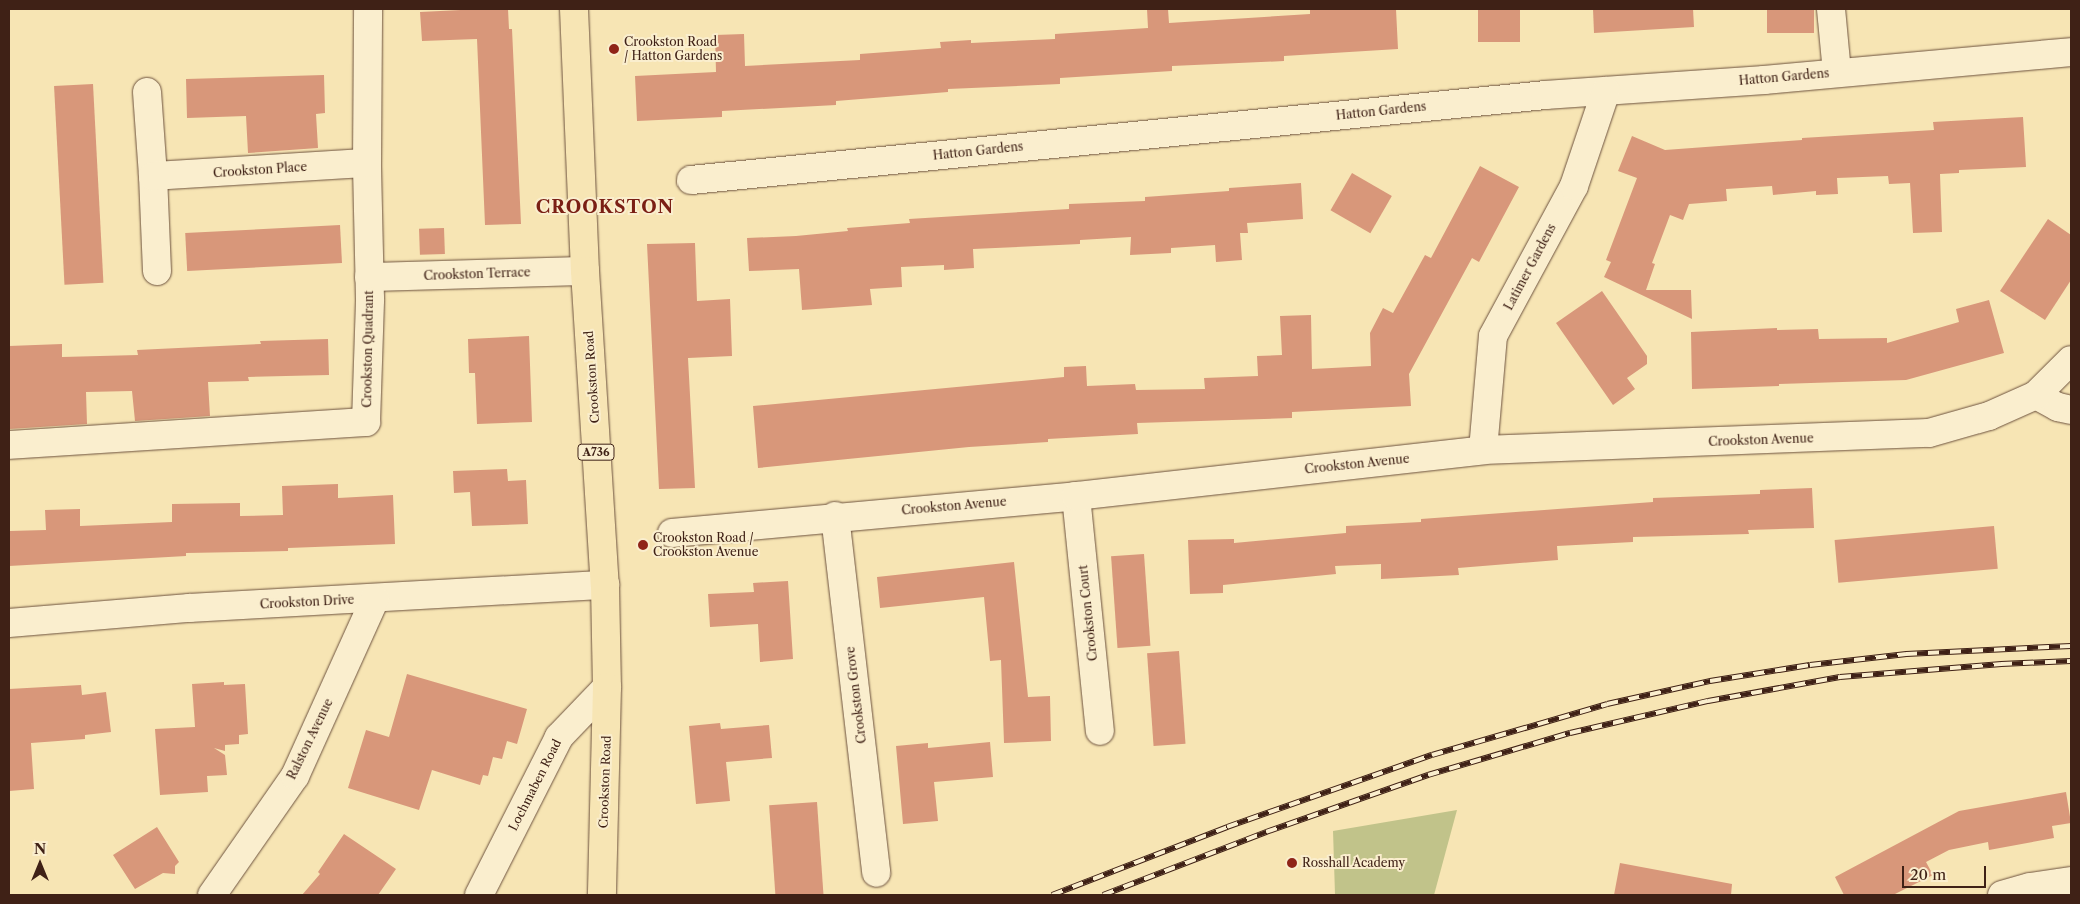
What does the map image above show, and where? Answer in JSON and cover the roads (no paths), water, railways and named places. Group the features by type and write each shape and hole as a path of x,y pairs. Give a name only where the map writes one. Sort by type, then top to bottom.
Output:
{"main road":[{"name":"Crookston Road","path":"574,9 585,270 605,586 608,687 602,895"}],"street":[{"name":"Crookston Quadrant","path":"9,444 366,422 369,277 367,163 368,9"},
{"path":"1831,9 1837,72"},
{"name":"Hatton Gardens","path":"691,180 1606,91 2071,52"},
{"name":"Latimer Gardens","path":"1483,450 1493,336 1574,186 1606,91"},
{"path":"147,92 157,270"},
{"name":"Crookston Place","path":"153,176 367,163"},
{"name":"Crookston Terrace","path":"369,277 585,270"},
{"path":"2071,360 2036,395 2058,407 2071,410"},
{"name":"Crookston Avenue","path":"672,533 835,516 1076,496 1483,450 1929,433 1989,416 2036,395"},
{"name":"Crookston Court","path":"1076,496 1100,730"},
{"name":"Crookston Grove","path":"835,516 876,873"},
{"name":"Crookston Drive","path":"9,624 189,608 605,586"},
{"name":"Ralston Avenue","path":"212,895 294,776 375,599"},
{"name":"Lochmaben Road","path":"479,895 559,737 608,687"},
{"path":"2002,895 2030,887 2071,881"}],"railway":[{"path":"1052,895 1227,827 1432,755 1607,704 1710,681 1810,665 1906,654 2071,646"},
{"path":"1103,895 1266,832 1428,775 1570,733 1708,701 1840,677 2001,664 2071,661"}],"place":[{"name":"Crookston Road / Hatton Gardens","path":"614,49"},
{"name":"Crookston Road / Crookston Avenue","path":"643,545"},
{"name":"Rosshall Academy","path":"1292,863"}],"district":[{"name":"CROOKSTON","path":"605,207"}]}
